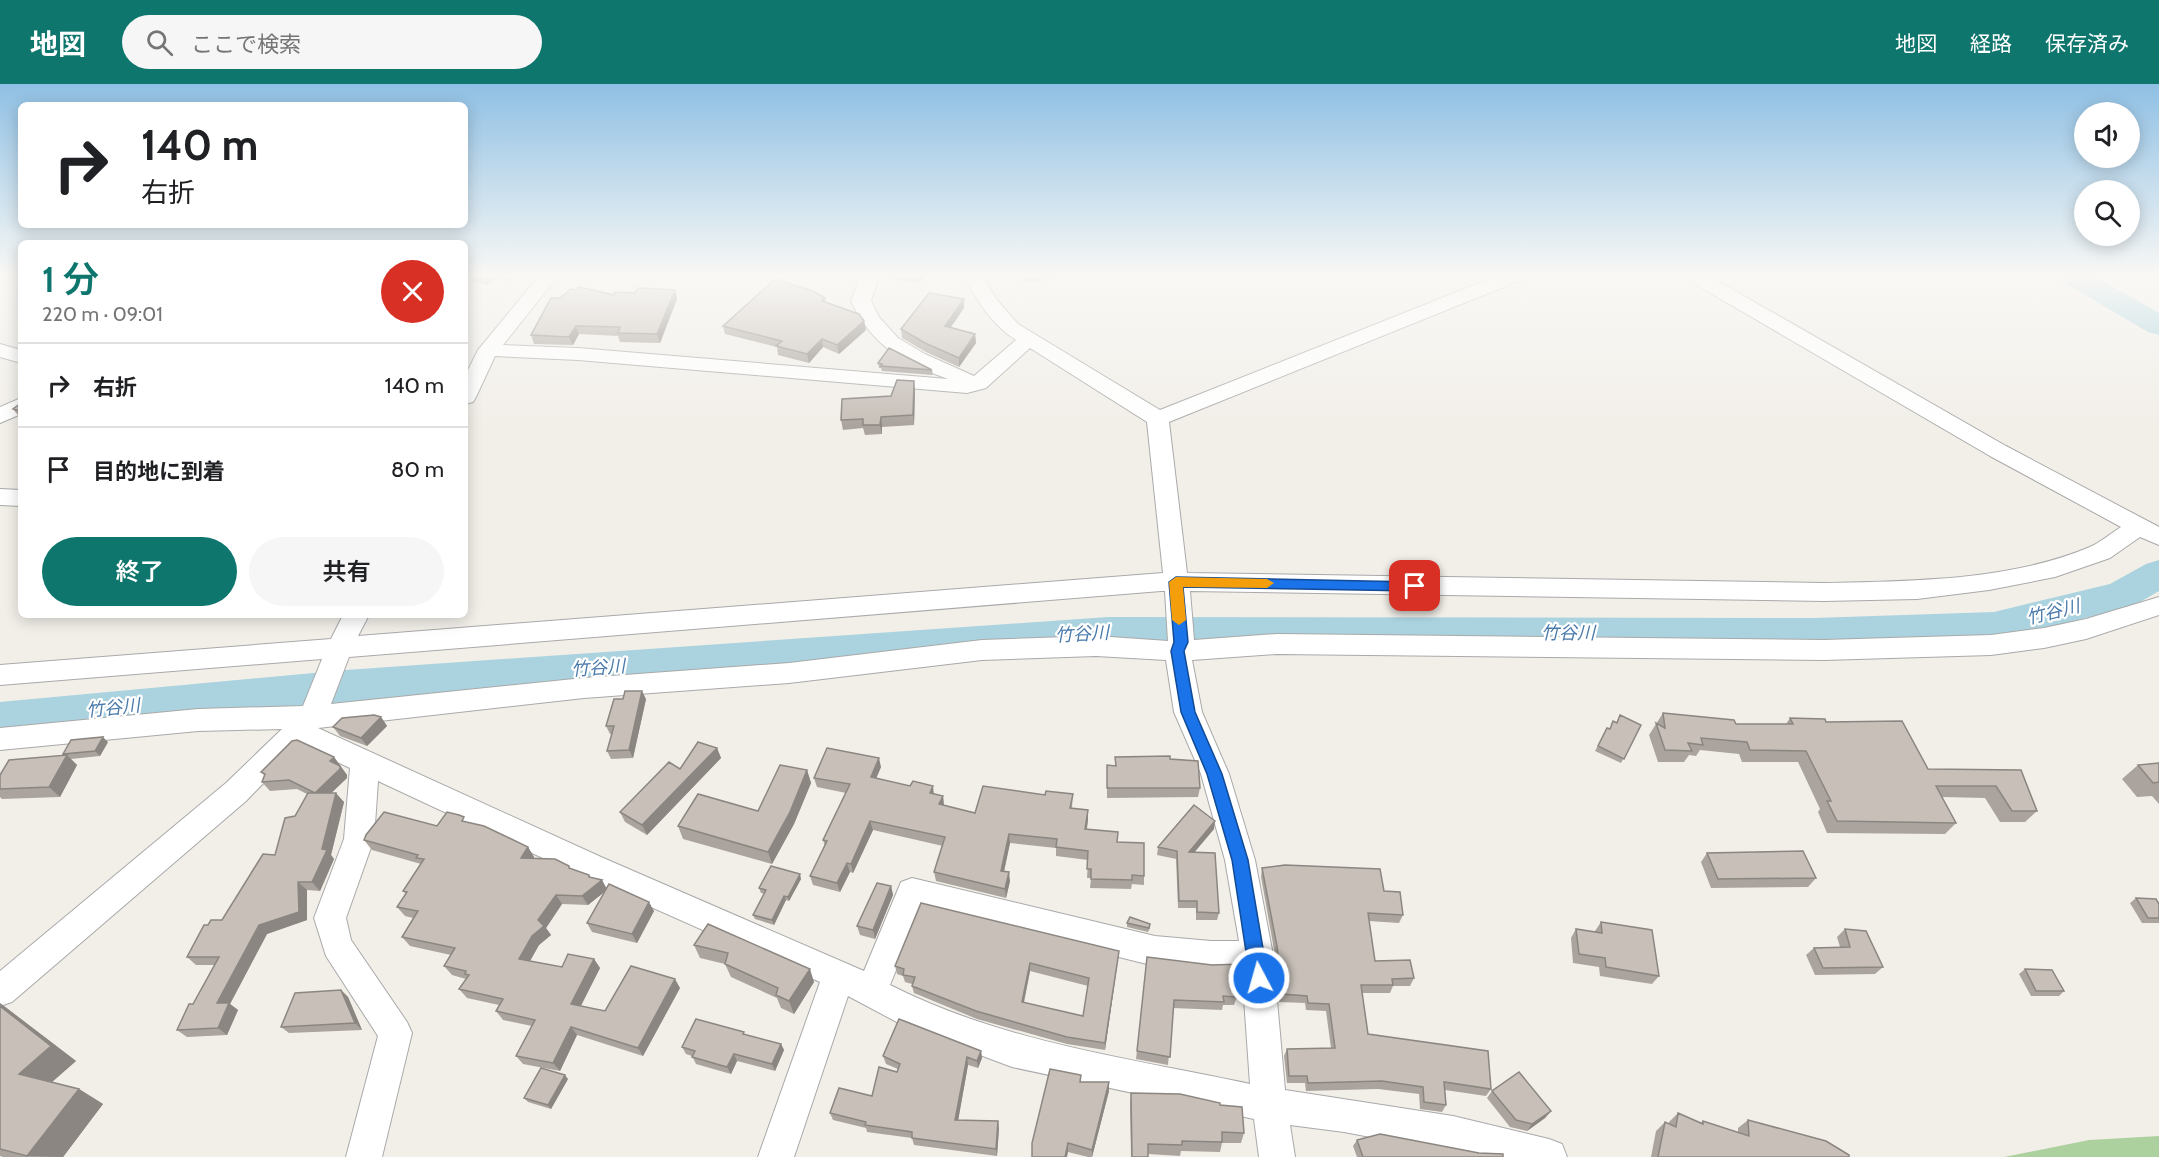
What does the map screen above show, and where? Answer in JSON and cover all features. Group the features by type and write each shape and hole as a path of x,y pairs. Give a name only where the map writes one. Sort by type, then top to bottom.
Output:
{"street":[{"path":"468,391 488,350 508,326"},
{"path":"875,326 888,342 918,361 979,383"},
{"path":"1009,326 1158,420"},
{"path":"1158,420 1390,326"},
{"path":"1782,326 1998,451 2148,532"},
{"path":"488,350 578,354 967,387 979,383 1028,340"},
{"path":"0,350 18,356"},
{"path":"0,416 18,407"},
{"path":"1158,420 1176,586 1179,646 1188,712 1215,774 1240,860 1257,955 1269,1105 1277,1157"},
{"path":"0,497 18,498"},
{"path":"0,675 337,655 1176,586 1824,592 1917,590 1989,581 2055,568 2148,532"},
{"path":"0,740 198,720 309,718 573,689 789,674 982,650 1277,644 1812,650 1991,645 2044,638 2086,629 2159,606"},
{"path":"0,991 236,792 309,718 355,618"},
{"path":"309,718 365,761 590,866 839,975 920,1017 1012,1050 1269,1105 1344,1114 1453,1134 1549,1157"},
{"path":"364,1157 395,1033 337,946 330,918 359,839 365,761"},
{"path":"871,992 912,892 1155,951 1211,956 1257,955"},
{"path":"776,1157 839,975"}],"green space":[{"path":"2159,1136 2159,1157 2004,1157 2089,1140"}],"building":[{"path":"536,326 576,326 569,337 531,335"},
{"path":"579,326 660,326 657,334 618,333 620,327"},
{"path":"723,326 858,326 837,345 822,339 807,354 776,346 782,341"},
{"path":"903,326 945,326 975,334 959,358 901,329"},
{"path":"889,348 932,370 881,366 882,364 878,363"},
{"path":"897,380 914,381 913,415 881,417 880,425 863,425 863,419 841,420 842,399 891,396"},
{"path":"625,691 642,691 629,750 607,751 614,726 606,726 614,699 623,699"},
{"path":"1663,713 1734,720 1736,724 1793,724 1790,718 1825,719 1826,722 1902,721 1928,769 2021,770 2037,811 2012,811 1996,786 1936,786 1956,823 1837,821 1827,801 1831,801 1806,751 1750,750 1747,742 1701,738 1703,745 1688,743 1692,751 1665,750 1656,723 1665,728"},
{"path":"374,715 381,717 361,738 333,727 342,718"},
{"path":"1620,715 1641,725 1624,759 1598,746 1607,728 1610,729 1613,721 1617,723"},
{"path":"103,737 95,751 63,754 71,740"},
{"path":"297,740 334,757 330,761 340,766 340,769 315,793 289,780 262,782 265,774 261,772 292,741"},
{"path":"698,742 717,748 642,825 620,812 669,762 680,769"},
{"path":"827,748 879,758 871,777 910,786 913,781 933,786 930,793 943,796 939,804 975,813 983,786 1045,795 1046,791 1073,794 1070,808 1088,810 1085,829 1118,832 1117,842 1144,843 1144,876 1132,875 1132,880 1091,879 1091,869 1087,869 1088,851 1056,847 1057,839 1009,834 1001,871 1009,872 1005,889 934,872 945,837 870,821 851,864 847,863 837,883 810,876 827,841 823,840 850,784 814,778"},
{"path":"67,755 49,787 0,789 0,775 9,760"},
{"path":"1170,756 1170,759 1198,761 1200,788 1107,788 1107,765 1116,766 1115,757"},
{"path":"2159,763 2159,782 2153,783 2138,765"},
{"path":"780,765 807,770 790,812 768,852 678,826 698,794 758,811"},
{"path":"308,793 336,793 322,849 327,850 312,882 298,882 299,912 259,925 217,1003 229,1003 218,1028 177,1030 189,1004 193,1004 219,957 187,957 204,925 208,925 211,920 222,920 263,854 275,855 285,818 295,816"},
{"path":"1194,805 1215,821 1189,852 1215,853 1219,913 1197,912 1197,901 1179,901 1177,851 1158,847"},
{"path":"384,812 437,826 447,812 459,815 464,817 462,821 484,826 528,847 521,858 555,859 589,877 602,880 582,896 556,895 538,920 544,926 532,936 519,959 562,967 568,954 594,959 571,1004 605,1011 631,966 675,979 638,1048 571,1027 553,1063 516,1056 535,1020 496,1011 503,999 459,989 469,975 465,974 466,971 444,966 455,948 402,937 418,911 397,907 407,892 403,891 424,859 416,858 418,855 364,840"},
{"path":"1803,851 1816,878 1718,879 1707,853"},
{"path":"1285,865 1380,869 1384,891 1400,892 1403,915 1368,913 1375,961 1410,960 1414,978 1392,979 1393,985 1361,985 1368,1034 1488,1051 1491,1089 1444,1082 1446,1105 1424,1102 1423,1087 1382,1081 1308,1083 1307,1076 1289,1076 1287,1049 1335,1048 1329,1004 1308,1003 1307,996 1282,994 1277,946 1262,868"},
{"path":"771,866 800,874 788,897 784,896 772,920 753,915 766,890 759,888"},
{"path":"877,883 891,886 873,930 857,926"},
{"path":"609,884 649,902 632,934 587,923"},
{"path":"2136,898 2156,899 2159,904 2159,918 2148,918"},
{"path":"921,903 1119,951 1105,1043 1067,1037 976,1011 912,986 915,977 903,975 904,969 895,966","holes":["1030,963 1089,978 1083,1016 1022,1002"]},
{"path":"1130,917 1150,924 1149,928 1127,923"},
{"path":"1601,922 1652,930 1659,976 1606,967 1605,958 1579,954 1576,929 1602,933"},
{"path":"708,924 810,969 789,1001 776,995 778,988 725,964 728,953 694,945"},
{"path":"1845,929 1866,931 1883,967 1823,968 1814,948 1850,947"},
{"path":"1147,957 1212,965 1242,964 1244,991 1236,990 1236,997 1223,996 1224,1002 1174,1000 1170,1057 1137,1051"},
{"path":"2025,969 2052,970 2064,991 2036,991"},
{"path":"341,990 355,1023 281,1027 295,993"},
{"path":"0,1006 51,1046 19,1074 79,1089 27,1156 0,1149"},
{"path":"696,1019 781,1044 772,1064 734,1054 727,1067 692,1057 695,1051 682,1047"},
{"path":"899,1019 981,1051 977,1061 967,1057 955,1120 998,1121 996,1149 912,1138 912,1132 865,1125 866,1122 830,1113 839,1088 872,1096 879,1067 897,1072 900,1064 883,1056"},
{"path":"541,1068 565,1075 548,1105 524,1098"},
{"path":"1050,1069 1081,1075 1080,1082 1109,1082 1092,1150 1068,1143 1065,1157 1032,1157 1032,1143"},
{"path":"1519,1072 1551,1111 1532,1124 1516,1120 1492,1091"},
{"path":"1131,1093 1180,1094 1220,1103 1220,1105 1242,1107 1244,1133 1222,1132 1222,1142 1182,1141 1182,1145 1148,1144 1148,1157 1132,1157"},
{"path":"1678,1113 1703,1124 1703,1121 1749,1136 1748,1120 1826,1141 1849,1157 1658,1157 1665,1122 1676,1127"},
{"path":"1380,1134 1479,1153 1503,1154 1503,1157 1363,1157 1357,1140"}],"waterway":[{"name":"竹谷川","path":"0,719 346,686 1108,632 1814,633 1994,627 2121,595 2159,574"}],"slow traffic":[{"path":"1179,620 1176,582 1267,583"}],"route":[{"path":"1259,978 1240,860 1215,774 1188,712 1178,651 1181,642 1176,582 1415,586"}]}
